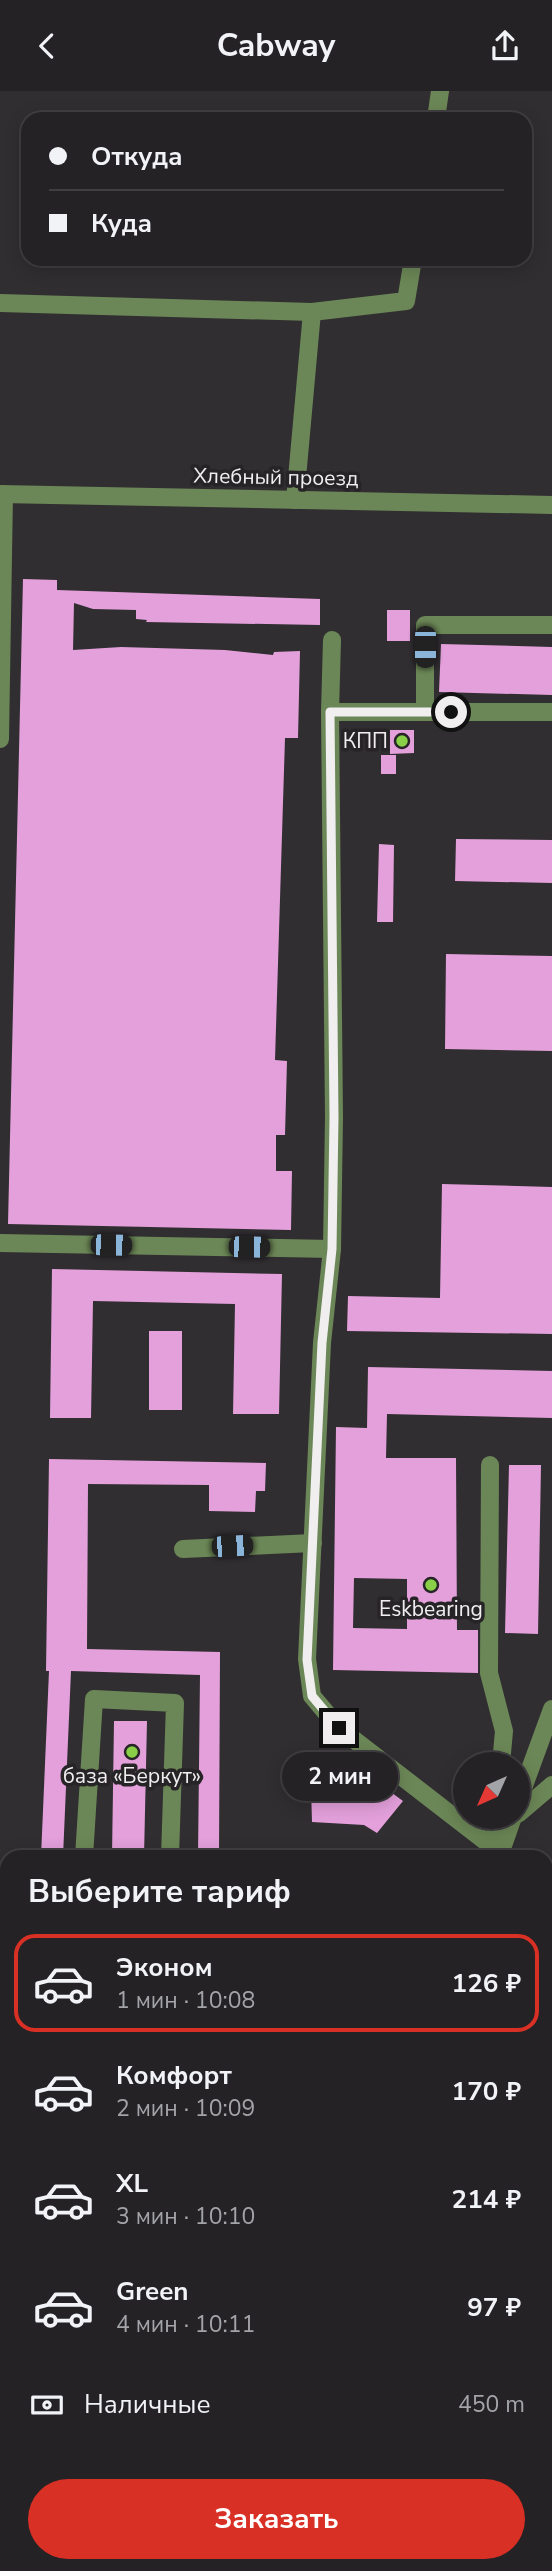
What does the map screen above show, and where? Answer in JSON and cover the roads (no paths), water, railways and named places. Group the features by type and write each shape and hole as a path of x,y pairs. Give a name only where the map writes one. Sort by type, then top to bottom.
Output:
{"street":[{"path":"437,112 440,91"},
{"path":"0,303 312,312 406,301 412,266"},
{"path":"295,500 312,312"},
{"path":"0,739 2,494"},
{"name":"Хлебный проезд","path":"2,494 552,505"},
{"path":"425,712 425,625 552,625"},
{"path":"332,640 332,1249 322,1343 307,1660 312,1696 339,1728 490,1850"},
{"path":"330,712 552,712"},
{"path":"0,1243 332,1249"},
{"path":"490,1465 489,1674 504,1731 502,1752"},
{"path":"184,1549 313,1543"},
{"path":"84,1850 94,1699 175,1703 170,1850"},
{"path":"530,1769 552,1709"},
{"path":"530,1802 551,1785"},
{"path":"497,1850 506,1829"}],"place":[{"name":"КПП","path":"402,741"},
{"name":"Eskbearing","path":"431,1585"},
{"name":"база «Беркут»","path":"132,1752"}]}
